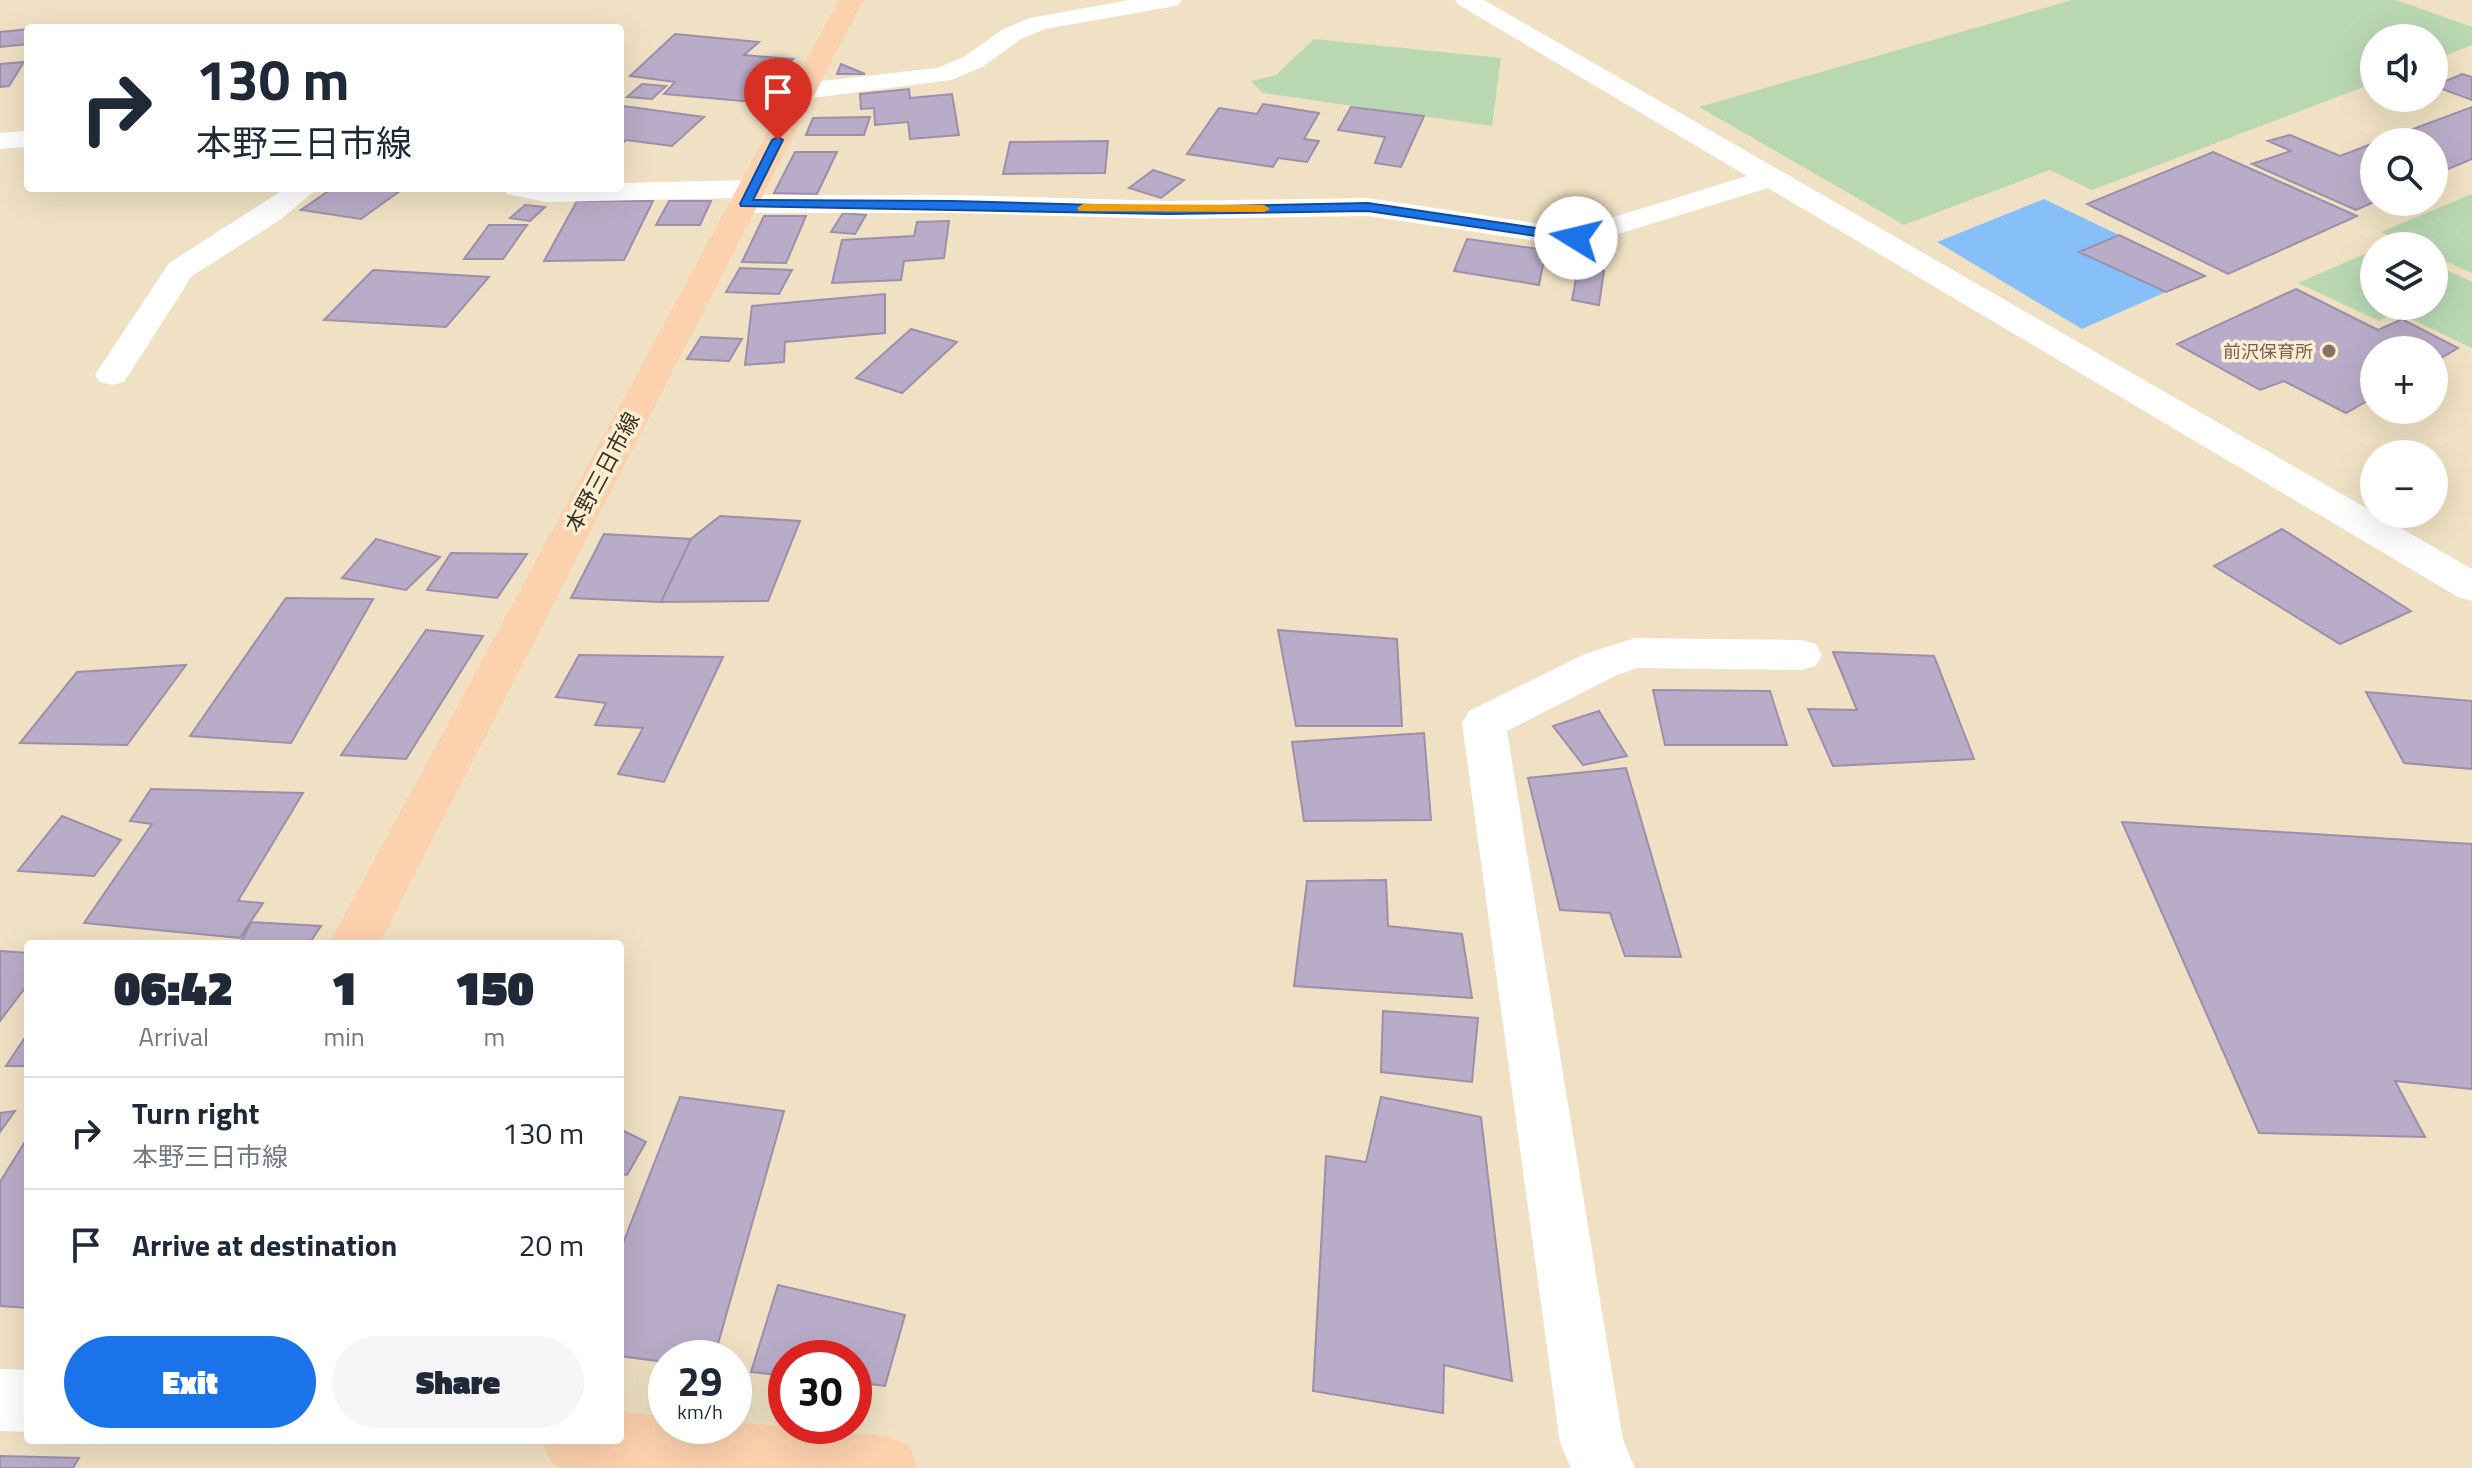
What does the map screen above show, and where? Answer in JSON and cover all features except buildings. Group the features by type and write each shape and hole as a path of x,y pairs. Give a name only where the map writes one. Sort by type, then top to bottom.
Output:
{"main road":[{"name":"本野三日市線","path":"356,940 851,0"},
{"path":"619,1444 886,1468"}],"street":[{"path":"804,91 942,75 973,62 1012,34 1039,23 1170,0"},
{"path":"1493,6 1774,177 2472,587"},
{"path":"0,141 24,139"},
{"path":"541,192 1168,210 1368,207 1576,238 1774,177"},
{"path":"112,375 180,270 298,192"},
{"path":"1603,1468 1592,1443 1484,723 1600,665 1635,653 1801,655"},
{"path":"0,1400 24,1401"}],"green space":[{"path":"2072,0 2396,0 2472,27 2472,45 2448,54 2448,24 2360,24 2360,88 2092,190 2050,170 1904,225 1699,107"},
{"path":"1314,39 1501,58 1492,126 1263,93 1251,81 1276,75"},
{"path":"2472,194 2472,273 2448,262 2448,232 2381,232 2419,216 2448,216 2448,204"},
{"path":"2360,256 2360,312 2298,283"},
{"path":"2448,271 2472,282 2472,348 2413,320 2448,320"}],"water":[{"path":"2044,199 2119,235 2080,252 2166,292 2082,329 1937,242"}],"slow traffic":[{"path":"1083,208 1264,209"}],"place":[{"name":"前沢保育所","path":"2329,351"}],"route":[{"path":"778,140 746,204 953,204 1168,210 1368,207 1576,238"}]}
